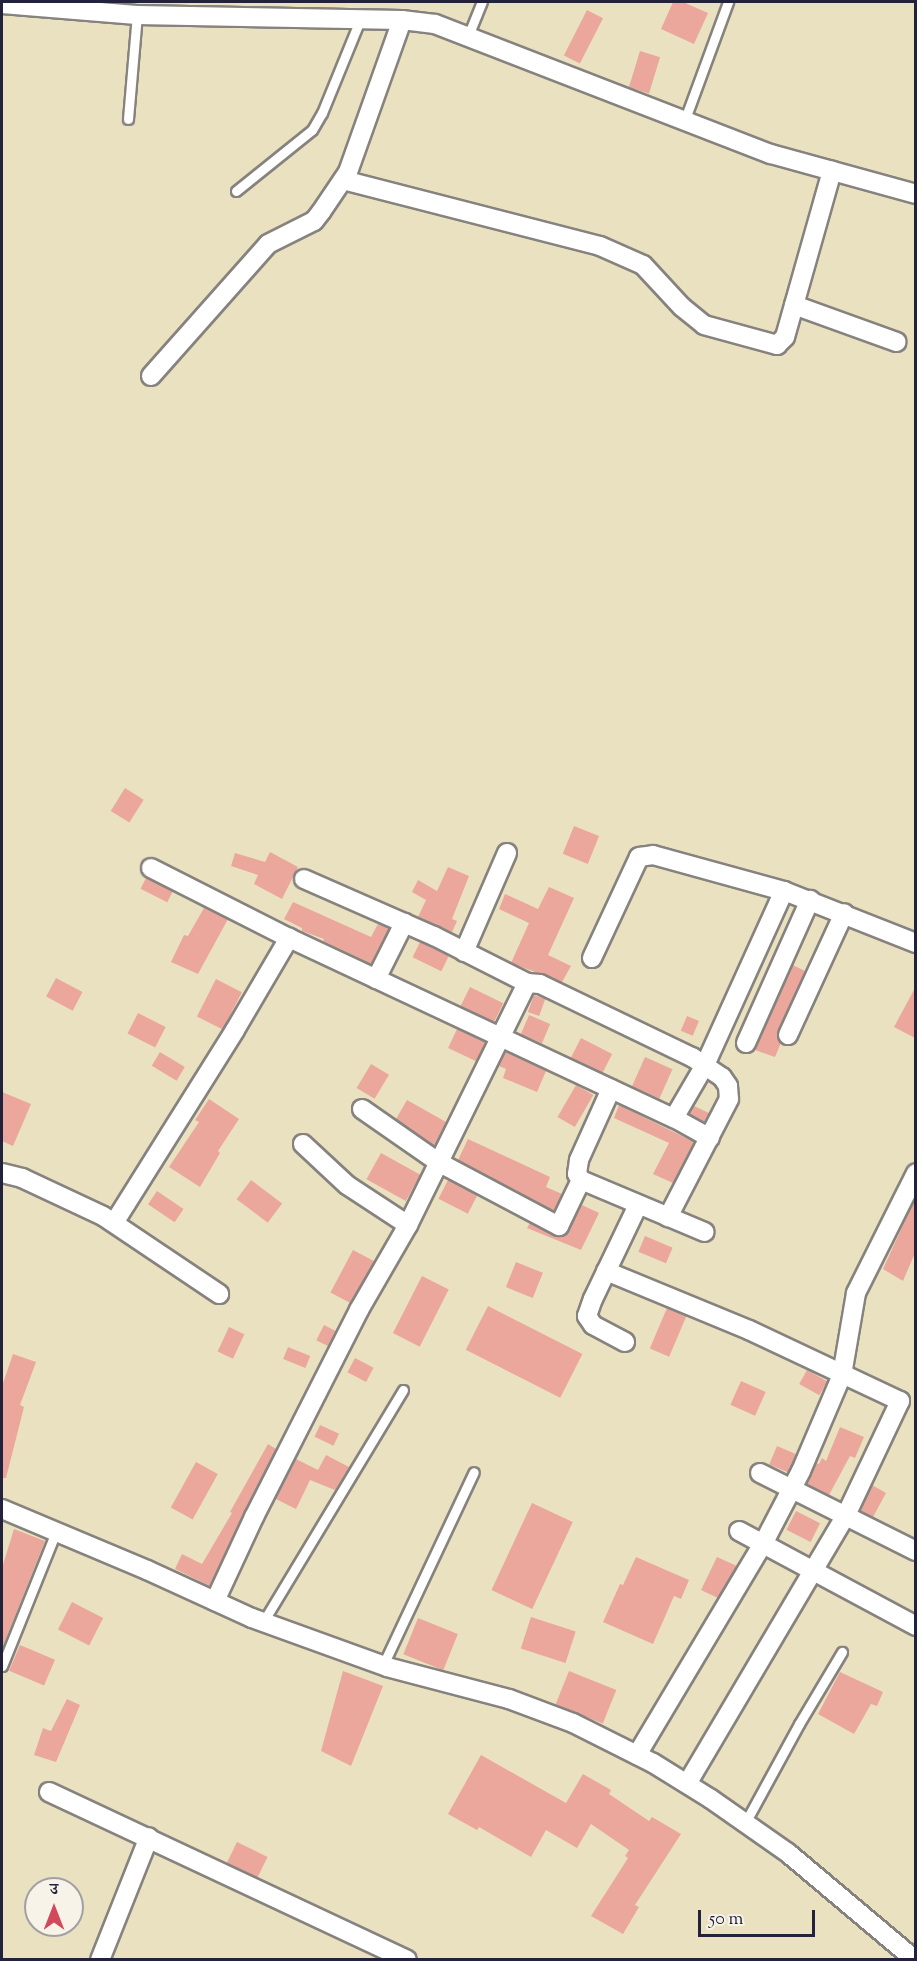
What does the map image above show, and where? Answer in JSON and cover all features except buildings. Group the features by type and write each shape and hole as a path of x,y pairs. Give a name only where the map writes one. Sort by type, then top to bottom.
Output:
{"street":[{"path":"2,3 137,15 402,20 435,24 771,154 915,194"},
{"path":"151,376 262,250 280,236 314,221 343,180 402,20"},
{"path":"343,180 500,222 578,239 629,257 643,265 692,318 728,333 772,345 782,343 832,171"},
{"path":"794,305 897,342"},
{"path":"464,952 507,853"},
{"path":"592,958 639,857 653,855 784,891 915,943"},
{"path":"151,868 289,938 674,1118 710,1138"},
{"path":"304,879 404,922 526,983 540,984 705,1065 722,1077 728,1086 729,1099 668,1217"},
{"path":"674,1118 705,1065 784,891"},
{"path":"746,1043 810,900"},
{"path":"788,1035 844,913"},
{"path":"376,979 404,922"},
{"path":"114,1223 235,1030 289,938"},
{"path":"215,1601 254,1517 358,1310 408,1225 526,983"},
{"path":"611,1089 579,1160 577,1174 581,1180 705,1232"},
{"path":"362,1109 438,1162 559,1226 581,1180"},
{"path":"303,1144 347,1185 408,1225"},
{"path":"2,1173 22,1178 67,1197 114,1223 219,1294"},
{"path":"637,1755 763,1544 793,1489 842,1375 856,1293 915,1173"},
{"path":"625,1342 592,1325 587,1316 638,1205"},
{"path":"606,1271 749,1330 900,1401 846,1515 687,1784"},
{"path":"760,1473 915,1551"},
{"path":"2,1509 263,1622 383,1665 509,1699 573,1723 637,1755 687,1784 746,1823 788,1853 915,1959"},
{"path":"739,1531 915,1626"},
{"path":"49,1792 407,1959"},
{"path":"100,1959 148,1837"}],"lane":[{"path":"468,36 482,2"},
{"path":"685,119 728,2"},
{"path":"128,119 137,15"},
{"path":"236,191 312,130 322,113 360,20"},
{"path":"263,1622 403,1390"},
{"path":"383,1665 474,1472"},
{"path":"2,1666 56,1532"},
{"path":"746,1823 799,1724 842,1652"}]}
